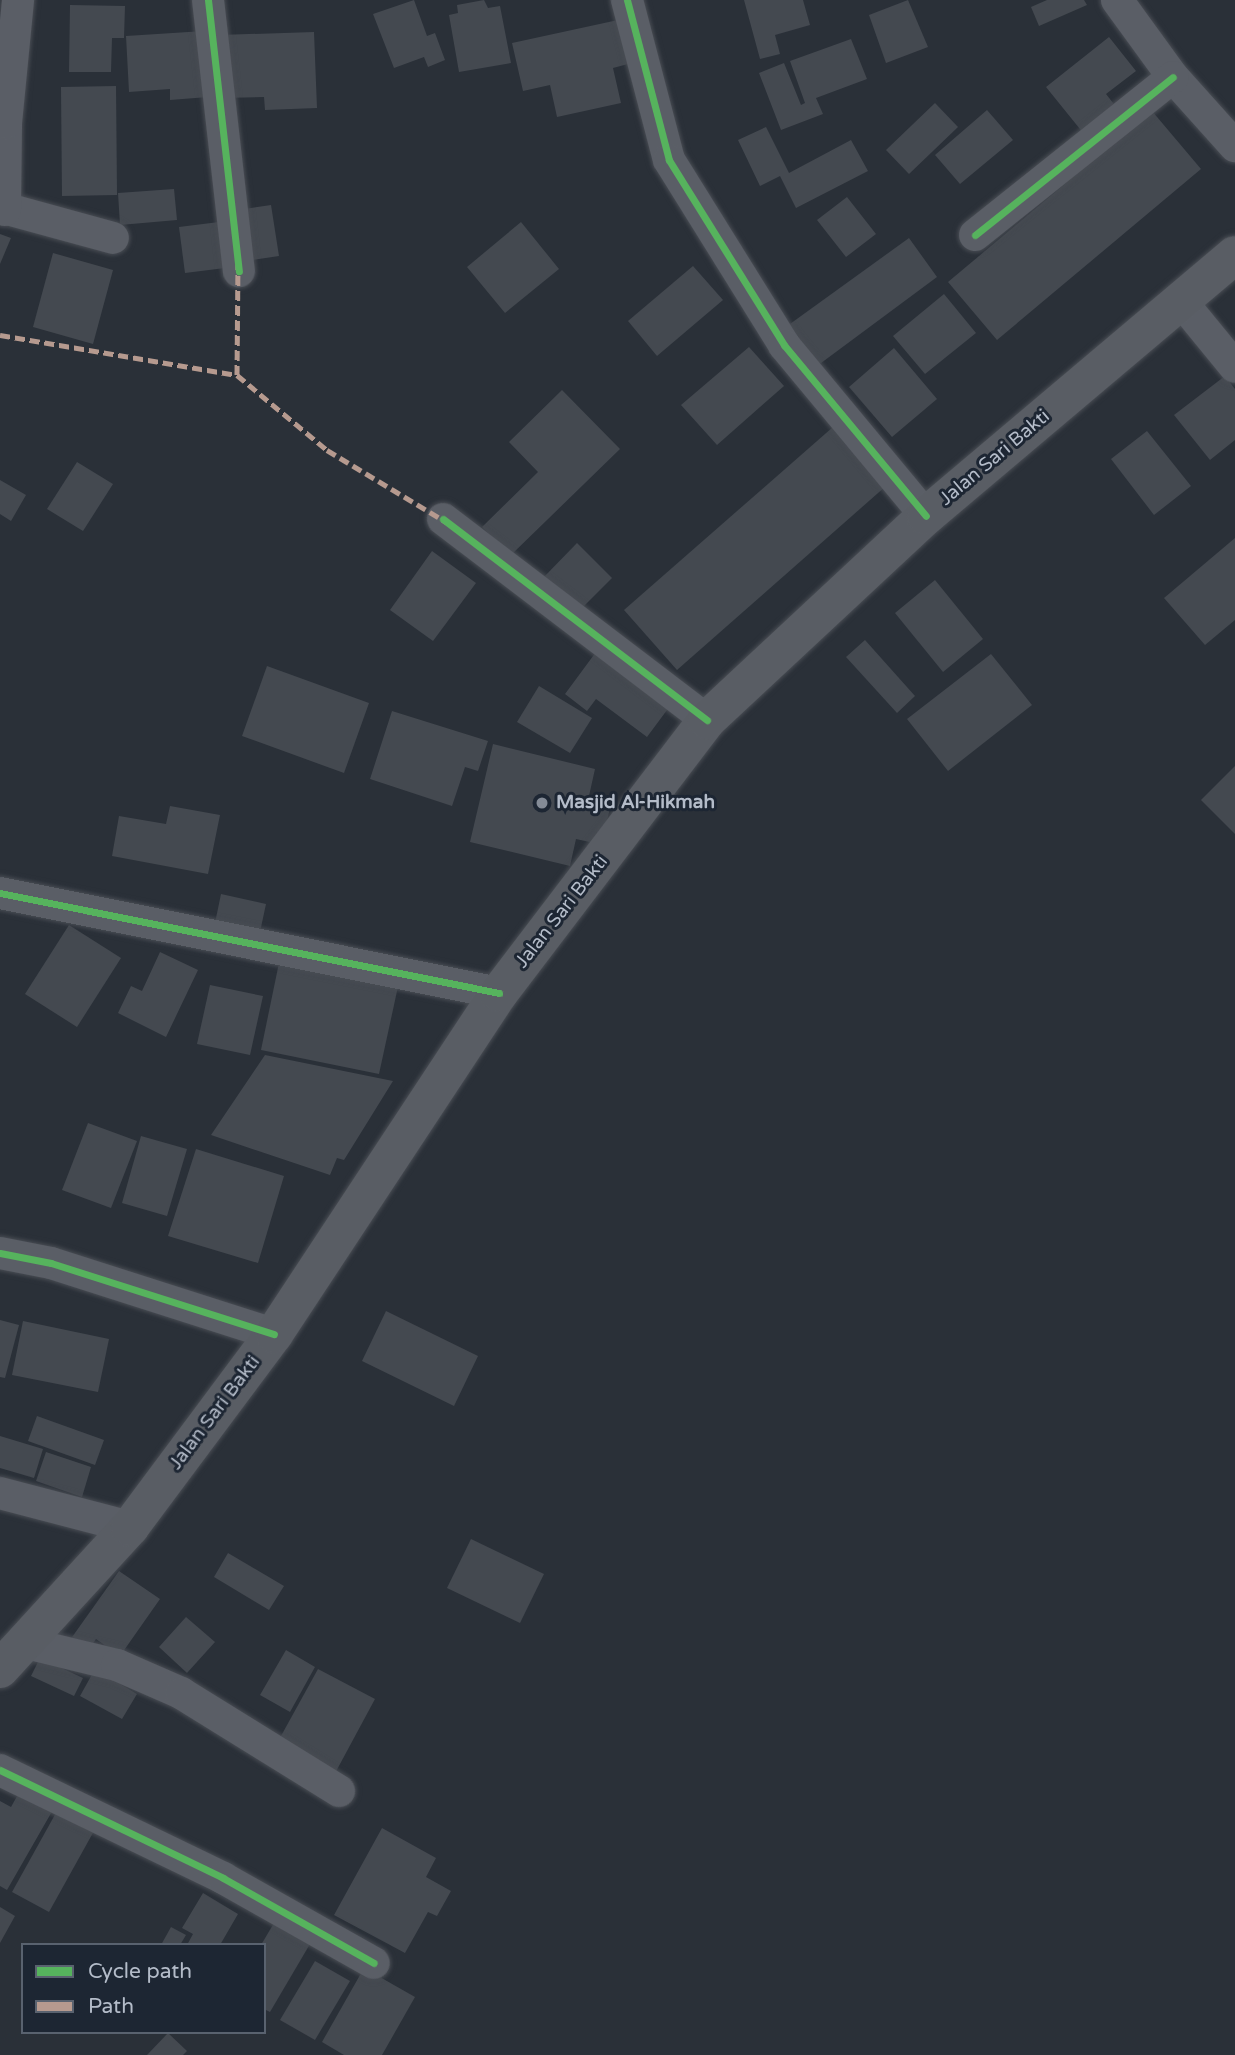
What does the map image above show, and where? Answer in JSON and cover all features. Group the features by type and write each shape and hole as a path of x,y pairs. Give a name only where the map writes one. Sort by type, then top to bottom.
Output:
{"main road":[{"name":"Jalan Sari Bakti","path":"13,1656 130,1527 274,1334 499,993 707,720 926,516 1235,255"}],"street":[{"path":"18,0 3,123 3,209 113,238"},
{"path":"208,0 239,271"},
{"path":"627,0 669,160 784,345 926,516"},
{"path":"1117,0 1173,77 1235,146"},
{"path":"975,234 1173,77"},
{"path":"1181,301 1235,367"},
{"path":"443,519 707,720"},
{"path":"0,893 499,993"},
{"path":"0,1253 51,1263 274,1334"},
{"path":"0,1493 130,1527"},
{"path":"13,1656 117,1665 181,1693 338,1791"},
{"path":"0,1770 223,1878 373,1963"}],"building":[{"path":"414,0 427,36 435,33 445,60 428,67 424,57 394,68 373,14"},
{"path":"484,0 488,8 500,6 511,63 459,72 449,15 458,13 457,5"},
{"path":"744,0 803,0 810,25 775,35 780,54 760,59"},
{"path":"908,0 928,47 886,63 869,15"},
{"path":"1047,0 1084,0 1087,5 1039,26 1031,7"},
{"path":"70,5 125,6 124,38 112,38 111,72 69,72"},
{"path":"618,20 628,64 613,68 621,103 557,117 550,85 523,91 512,43"},
{"path":"204,31 208,97 170,100 170,89 129,92 126,36"},
{"path":"314,32 317,108 265,110 264,97 221,98 219,35"},
{"path":"1109,37 1136,71 1106,94 1121,113 1088,139 1046,87"},
{"path":"851,39 867,79 816,98 823,114 781,130 759,73 784,63 801,105 805,103 790,61"},
{"path":"116,86 117,195 62,196 61,87"},
{"path":"935,103 958,127 909,174 886,150"},
{"path":"987,110 1013,140 960,184 935,155"},
{"path":"1152,111 1201,169 997,340 948,282"},
{"path":"766,127 789,173 851,140 868,171 796,208 780,176 760,186 738,140"},
{"path":"174,189 177,220 120,225 118,193"},
{"path":"847,197 876,234 846,257 817,220"},
{"path":"271,205 279,256 239,262 231,211"},
{"path":"227,221 233,267 185,273 179,227"},
{"path":"521,222 559,269 505,313 467,267"},
{"path":"0,234 11,238 0,264"},
{"path":"909,238 937,277 813,369 783,329"},
{"path":"53,253 113,270 93,344 33,327"},
{"path":"693,266 723,300 657,356 628,321"},
{"path":"944,294 976,333 925,374 893,336"},
{"path":"749,347 784,386 717,445 681,405"},
{"path":"894,348 937,399 892,437 849,387"},
{"path":"1225,376 1235,389 1235,440 1210,460 1174,415"},
{"path":"562,390 620,449 510,556 482,527 538,472 509,442"},
{"path":"833,427 886,486 677,670 624,610"},
{"path":"1147,431 1191,486 1154,515 1111,459"},
{"path":"77,462 113,484 83,531 47,509"},
{"path":"0,480 26,495 11,521 0,514"},
{"path":"1235,538 1235,620 1205,645 1164,598"},
{"path":"577,543 612,578 576,614 541,580"},
{"path":"432,551 476,583 433,641 390,610"},
{"path":"935,580 983,639 943,672 895,613"},
{"path":"865,640 915,696 897,713 846,657"},
{"path":"596,652 670,706 647,737 596,699 587,711 565,694"},
{"path":"991,654 1032,705 948,771 907,719"},
{"path":"267,666 369,703 344,773 242,736"},
{"path":"539,686 592,718 570,753 517,722"},
{"path":"392,711 488,741 478,771 465,767 452,806 370,779"},
{"name":"Masjid Al-Hikmah","path":"493,744 595,769 589,796 606,800 604,806 610,808 604,834 597,832 594,843 576,839 570,866 470,842"},
{"path":"1235,766 1235,834 1201,800"},
{"path":"170,806 220,815 208,874 112,856 119,816 166,824"},
{"path":"221,894 266,904 260,932 215,923"},
{"path":"69,925 121,958 77,1027 25,994"},
{"path":"160,952 198,970 166,1037 118,1013 131,986 142,991"},
{"path":"280,958 399,982 379,1074 261,1050"},
{"path":"210,985 263,996 250,1055 197,1044"},
{"path":"265,1055 393,1081 344,1160 337,1158 330,1175 211,1135"},
{"path":"88,1123 137,1141 111,1208 62,1190"},
{"path":"141,1136 187,1149 167,1216 122,1203"},
{"path":"196,1149 284,1176 258,1263 168,1236"},
{"path":"386,1311 478,1356 454,1406 362,1361"},
{"path":"0,1320 19,1325 5,1378 0,1377"},
{"path":"23,1321 109,1339 98,1392 12,1375"},
{"path":"37,1416 104,1440 95,1465 28,1441"},
{"path":"0,1436 43,1449 34,1478 0,1468"},
{"path":"46,1452 91,1467 82,1497 36,1481"},
{"path":"471,1539 544,1574 520,1623 447,1588"},
{"path":"228,1553 284,1586 269,1610 214,1577"},
{"path":"119,1571 160,1599 120,1656 96,1639 87,1652 70,1640"},
{"path":"186,1617 215,1642 187,1673 159,1647"},
{"path":"286,1650 315,1667 290,1712 260,1695"},
{"path":"40,1658 83,1678 74,1696 31,1676"},
{"path":"95,1669 137,1694 122,1719 80,1696"},
{"path":"318,1669 375,1699 333,1777 276,1745"},
{"path":"21,1789 54,1808 7,1890 0,1886 0,1801 11,1807"},
{"path":"57,1811 94,1831 49,1912 12,1892"},
{"path":"382,1828 436,1858 426,1877 451,1891 437,1916 428,1912 405,1953 334,1915"},
{"path":"203,1893 238,1914 221,1943 188,1943 193,1934 182,1928"},
{"path":"0,1907 15,1916 0,1943"},
{"path":"274,1923 310,1944 270,2012 266,2010 266,1943 262,1943"},
{"path":"171,1927 186,1935 181,1943 162,1943"},
{"path":"315,1961 350,1981 315,2040 280,2020"},
{"path":"364,1968 415,1997 382,2055 344,2055 322,2042"},
{"path":"167,2034 187,2051 183,2055 147,2055"}],"marked path":[{"path":"237,375 238,264"},
{"path":"0,335 237,375 327,450 448,523"}],"cycle path":[{"path":"208,0 239,271"},
{"path":"627,0 669,160 784,345 926,516"},
{"path":"975,235 1173,77"},
{"path":"443,519 707,720"},
{"path":"0,893 499,993"},
{"path":"0,1253 51,1263 274,1334"},
{"path":"0,1770 223,1878 374,1963"}],"place":[{"name":"Masjid Al-Hikmah","path":"542,803"}]}
